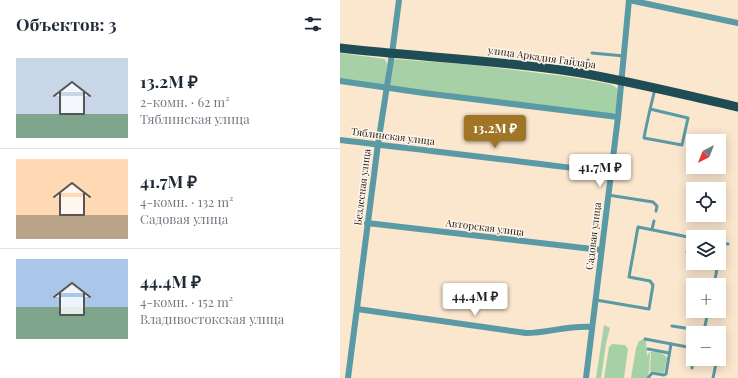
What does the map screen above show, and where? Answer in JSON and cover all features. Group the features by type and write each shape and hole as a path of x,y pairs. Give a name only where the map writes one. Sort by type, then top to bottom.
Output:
{"main road":[{"name":"улица Аркадия Гайдара","path":"340,48 392,54 487,61 586,74 738,107"}],"street":[{"name":"Безлесная улица","path":"348,378 367,223 392,54 398,0"},
{"path":"629,0 738,23"},
{"name":"Садовая улица","path":"586,378 618,117 629,0"},
{"path":"340,81 618,117"},
{"name":"Тяблинская улица","path":"340,140 611,172"},
{"name":"Авторская улица","path":"367,223 601,250"},
{"path":"357,309 526,333 548,332 576,327 592,327"}],"lane":[{"path":"592,52 624,56"},
{"path":"586,74 588,60"},
{"path":"650,109 688,118 682,145 644,138 650,109 655,89"},
{"path":"608,195 653,202 657,206 656,212"},
{"path":"652,229 654,221"},
{"path":"595,300 649,309 653,285 650,281 629,277 638,227 686,236"},
{"path":"672,326 704,332 707,318"},
{"path":"645,338 686,347"},
{"path":"648,378 652,373 666,374 671,344"},
{"path":"648,349 669,353"},
{"path":"713,378 716,366"}],"green space":[{"path":"340,53 385,59 387,64 385,84 383,86 340,79"},
{"path":"395,59 475,65 571,77 610,84 617,88 618,91 616,112 613,114 390,86 393,62"},
{"path":"604,325 610,328 601,378 596,378"},
{"path":"644,339 646,341 647,357 648,353 650,354 647,378 631,378 636,348 639,341"},
{"path":"612,344 625,345 628,349 624,378 604,378 609,347"},
{"path":"648,352 659,353 666,356 667,358 664,373 650,371 651,353"}]}
